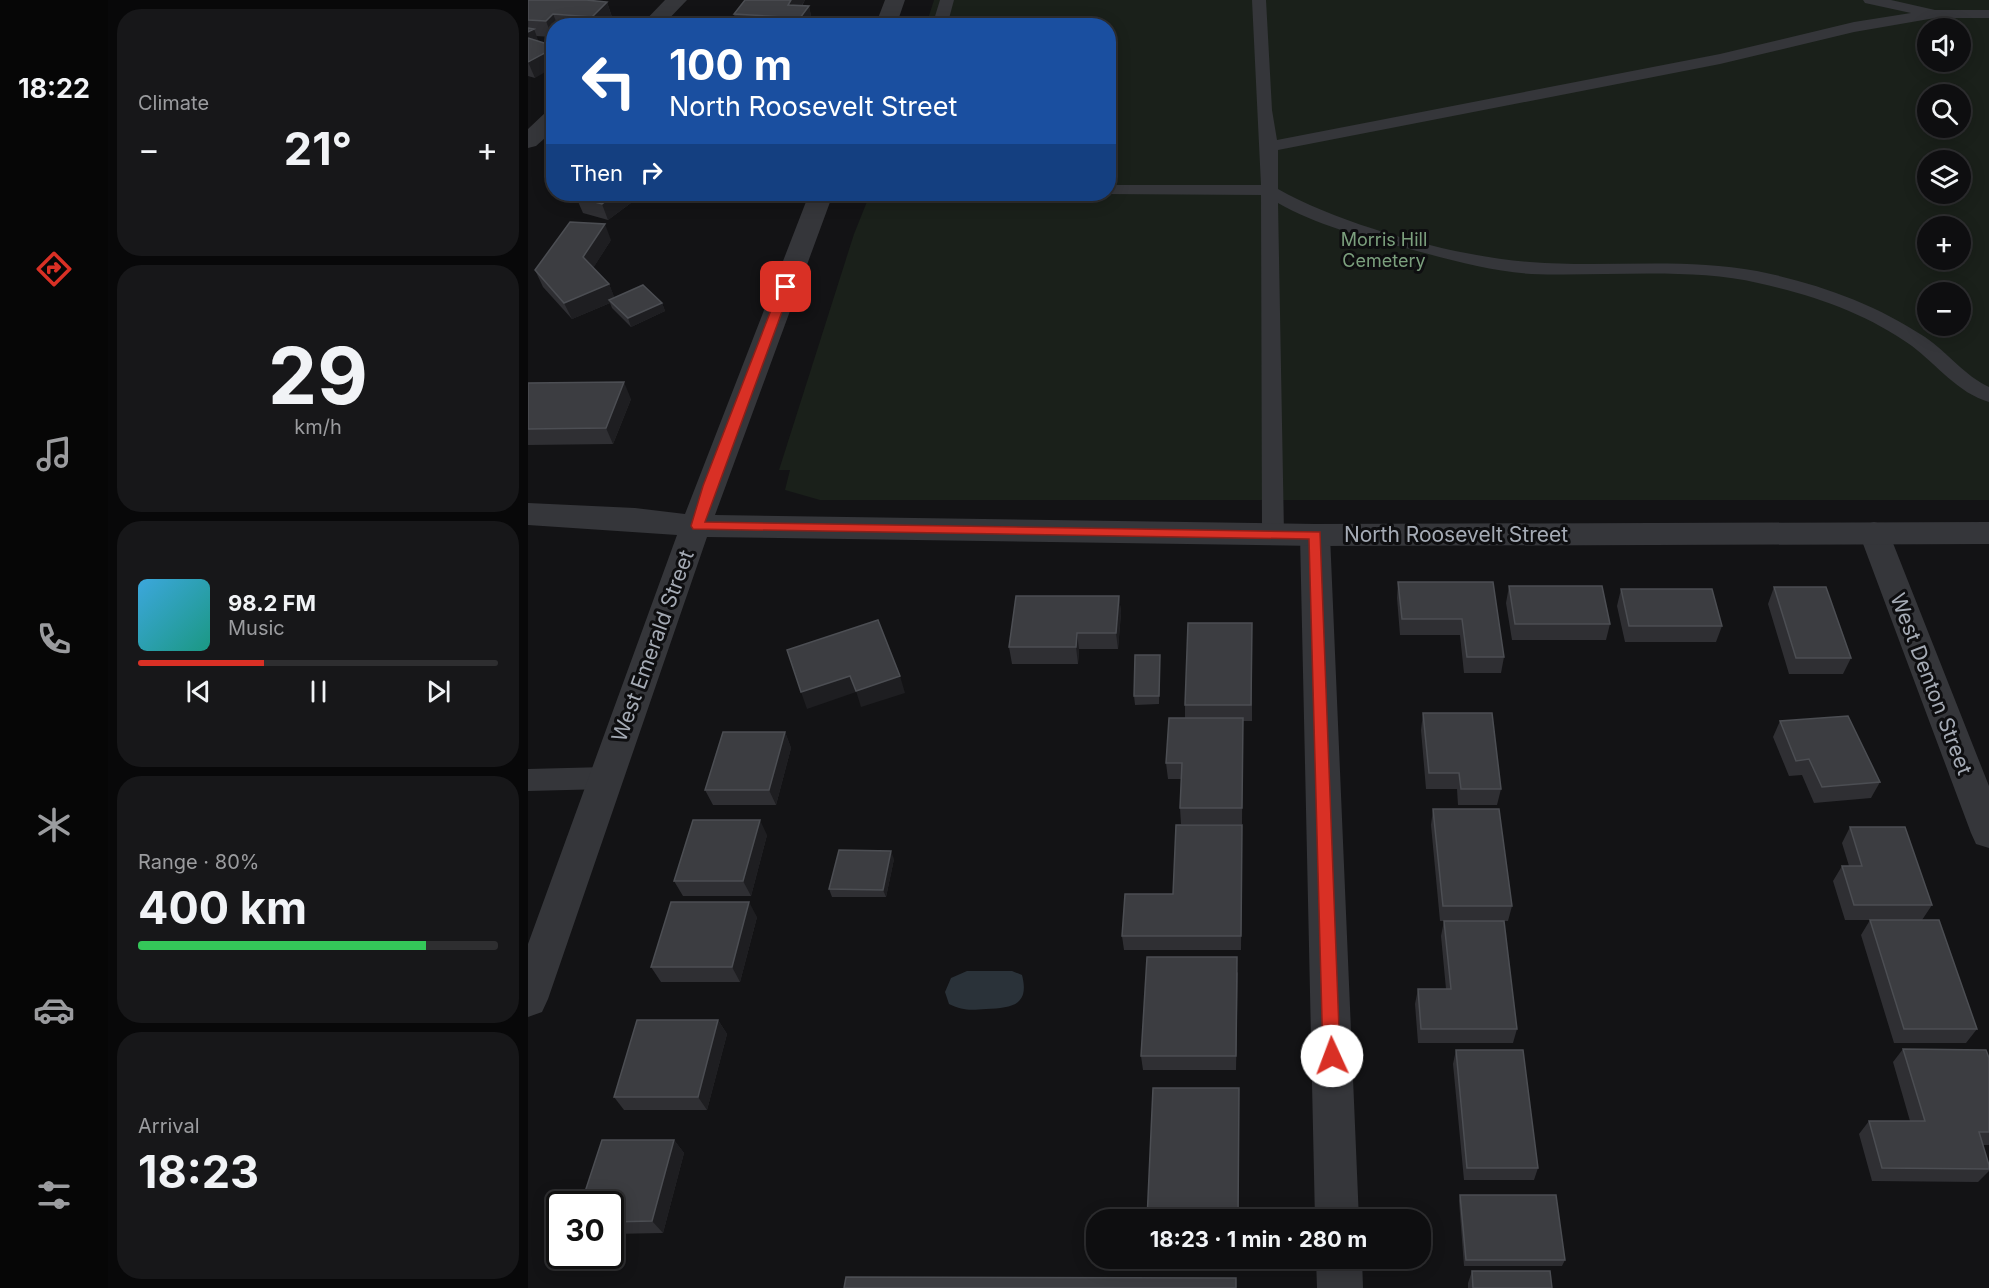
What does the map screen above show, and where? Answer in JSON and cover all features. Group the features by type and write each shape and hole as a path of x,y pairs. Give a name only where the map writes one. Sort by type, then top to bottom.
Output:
{"street":[{"path":"658,18 677,0"},
{"path":"888,18 895,0"},
{"path":"528,141 546,124"},
{"name":"West Emerald Street","path":"528,999 710,486 818,201"},
{"name":"North Roosevelt Street","path":"528,514 635,519 697,526 1315,535 1989,533"},
{"name":"West Denton Street","path":"1874,533 1989,834"},
{"path":"1315,535 1337,1209"},
{"path":"1339,1269 1340,1288"}],"lane":[{"path":"941,18 947,0"},
{"path":"1259,0 1264,110 1269,147 1273,534"},
{"path":"1870,0 1935,14"},
{"path":"1269,147 1720,59 1854,27 1935,14 1989,14"},
{"path":"1116,190 1268,190 1296,206 1357,228 1460,257 1529,268 1720,271 1792,285 1840,299 1883,320 1918,342 1976,389 1989,395"},
{"path":"528,780 606,778"}],"green space":[{"name":"Morris Hill Cemetery","path":"934,0 1989,0 1989,500 820,500 785,490 790,470 779,470 854,234 867,201 1116,201 1116,18 928,18"}],"shaded area":[{"path":"967,971 1012,971 1022,975 1024,985 1021,999 1010,1006 995,1009 967,1009 949,1004 945,992 951,978"}],"building":[{"path":"528,0 607,2 592,17 553,14 546,18 546,21 528,20"},
{"path":"745,0 791,0 788,5 809,6 800,18 734,14"},
{"path":"528,38 546,44 546,52 528,62"},
{"path":"591,201 606,201 602,204"},
{"path":"570,222 605,224 583,257 609,284 564,303 535,270"},
{"path":"643,285 662,303 628,318 609,300"},
{"path":"624,382 606,428 528,429 528,383"},
{"path":"1398,582 1493,582 1504,657 1467,657 1462,619 1402,619"},
{"path":"1509,586 1602,586 1610,624 1515,624"},
{"path":"1774,587 1826,587 1851,658 1796,658"},
{"path":"1621,589 1712,589 1722,626 1629,626"},
{"path":"1016,596 1119,596 1116,633 1077,633 1076,647 1009,647"},
{"path":"878,620 900,676 856,691 850,676 801,692 787,650"},
{"path":"1188,623 1252,623 1251,705 1185,705"},
{"path":"1135,655 1160,655 1159,696 1134,696"},
{"path":"1423,713 1492,713 1501,789 1461,789 1459,773 1429,773"},
{"path":"1848,716 1880,782 1822,787 1809,759 1796,761 1780,721"},
{"path":"1169,718 1243,718 1242,808 1180,808 1182,763 1166,763"},
{"path":"723,732 785,732 769,790 705,790"},
{"path":"1433,809 1499,809 1512,906 1443,906"},
{"path":"693,820 760,820 743,881 674,881"},
{"path":"1176,825 1242,825 1241,936 1122,936 1125,894 1173,894"},
{"path":"1850,827 1905,827 1932,905 1854,905 1842,866 1862,866"},
{"path":"839,850 891,851 883,890 829,889"},
{"path":"671,902 749,902 732,967 651,967"},
{"path":"1870,920 1939,920 1977,1029 1904,1029"},
{"path":"1444,921 1504,921 1517,1029 1421,1029 1418,989 1451,989"},
{"path":"1147,957 1237,957 1236,1056 1141,1056"},
{"path":"637,1020 718,1020 698,1097 614,1097"},
{"path":"1903,1049 1986,1050 1989,1058 1989,1132 1979,1132 1989,1169 1882,1168 1869,1121 1925,1121"},
{"path":"1456,1050 1523,1050 1538,1168 1467,1168"},
{"path":"1153,1088 1239,1088 1238,1209 1148,1209"},
{"path":"602,1140 674,1140 652,1221 624,1222 624,1191 585,1191"},
{"path":"1460,1195 1556,1195 1565,1260 1466,1260"},
{"path":"1472,1271 1550,1271 1552,1288 1473,1288"},
{"path":"846,1277 1236,1278 1236,1288 844,1288"}],"route":[{"path":"786,287 697,526 1315,535 1332,1056"}]}
